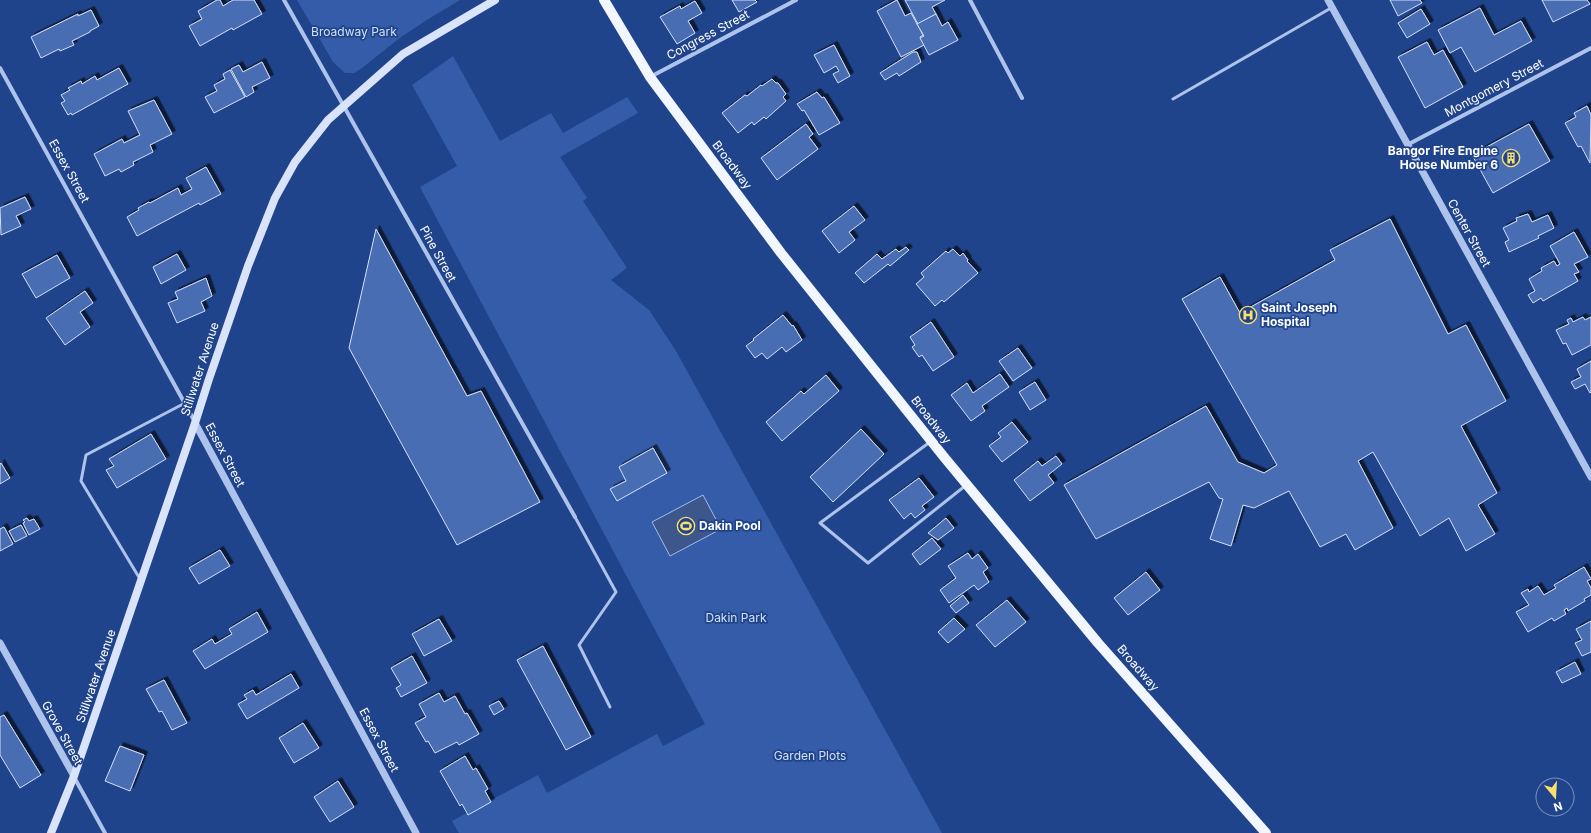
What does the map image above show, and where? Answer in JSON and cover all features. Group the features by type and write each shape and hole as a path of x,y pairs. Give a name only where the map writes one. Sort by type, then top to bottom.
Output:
{"main road":[{"name":"Stillwater Avenue","path":"50,833 74,776 248,266 275,198 295,162 328,120 343,106 403,54 495,0"},
{"name":"Broadway","path":"604,0 650,77 781,254 931,441 1098,643 1266,833"}],"street":[{"name":"Pine Street","path":"284,0 575,517"},
{"name":"Congress Street","path":"650,77 796,0"},
{"path":"970,0 1022,98"},
{"name":"Center Street","path":"1328,0 1591,476"},
{"name":"Montgomery Street","path":"1407,145 1591,48"},
{"name":"Essex Street","path":"0,68 185,403 416,833"},
{"name":"Grove Street","path":"0,643 105,833"}],"lane":[{"path":"1173,99 1332,7"},
{"path":"141,581 81,481 86,455 185,403"},
{"path":"931,441 820,523 868,563 967,485"},
{"path":"575,517 616,592 579,645 610,707"}],"green space":[{"name":"Broadway Park","path":"297,0 460,0 401,37 362,68 354,73 345,73 333,62"},
{"name":"Dakin Park","path":"453,56 500,141 551,113 563,133 627,97 638,113 560,157 587,198 583,201 627,268 611,280 649,310 676,351 942,833 459,833 452,821 538,775 547,793 657,734 663,746 705,724 420,187 457,166 412,85"}],"shaded area":[{"name":"Dakin Pool","path":"703,495 721,529 670,556 652,522"}],"building":[{"path":"217,0 220,0 223,6 233,0 254,0 262,14 233,30 232,28 200,46 189,26 202,19 198,11"},
{"path":"732,0 755,0 757,2 739,12"},
{"path":"897,0 905,16 911,13 923,35 920,37 924,45 901,57 877,11"},
{"path":"905,0 945,0 932,7 936,14 918,24"},
{"path":"1390,0 1420,0 1422,3 1398,16"},
{"path":"1542,0 1587,0 1590,4 1553,22"},
{"path":"695,1 702,13 688,21 695,33 677,44 660,17 680,6 681,9"},
{"path":"1480,8 1494,35 1521,21 1532,41 1475,72 1461,47 1450,53 1438,30"},
{"path":"1421,9 1430,24 1407,38 1398,23"},
{"path":"91,10 99,26 72,41 74,45 60,51 59,49 41,58 31,37 78,14 78,16"},
{"path":"936,14 942,26 948,22 958,40 929,55 920,38 924,36 917,24"},
{"path":"1427,42 1434,55 1443,50 1463,87 1425,108 1398,57"},
{"path":"834,45 850,76 838,83 833,74 839,71 836,66 824,73 814,55"},
{"path":"913,52 917,52 921,62 899,76 897,73 885,80 880,73"},
{"path":"262,62 270,78 252,87 254,92 246,97 231,69 239,65 243,72"},
{"path":"119,68 128,84 72,115 71,113 68,115 61,103 65,101 61,95 70,90 68,88 81,81 82,84 95,76 97,80"},
{"path":"230,70 245,97 214,113 205,97 217,91 214,85 225,79 223,74"},
{"path":"772,79 778,83 786,94 783,97 786,101 766,119 764,117 754,125 752,122 738,133 722,113 745,95 747,96 761,85 762,86"},
{"path":"817,92 822,98 824,97 840,123 819,135 804,110 802,111 797,104"},
{"path":"154,100 172,134 150,145 153,152 133,162 134,165 121,172 119,169 105,176 94,154 122,139 124,143 140,135 128,111"},
{"path":"1587,106 1591,115 1590,163 1581,146 1578,147 1565,123 1576,117 1574,113"},
{"path":"806,124 813,134 809,137 818,149 777,180 761,158"},
{"name":"Bangor Fire Engine House Number 6","path":"1529,124 1550,161 1493,193 1472,155"},
{"path":"206,167 221,194 200,205 199,203 137,236 127,217 139,210 138,208 178,188 181,195 192,189 186,178"},
{"path":"25,197 31,209 16,216 21,226 1,235 0,208"},
{"path":"854,206 865,220 849,232 855,240 839,253 822,231"},
{"path":"1528,214 1532,222 1548,215 1554,228 1538,236 1539,238 1509,252 1505,242 1509,240 1503,228 1517,221 1516,218"},
{"path":"1390,219 1448,334 1466,325 1506,401 1461,426 1497,493 1478,505 1495,534 1466,551 1449,518 1420,536 1373,452 1358,461 1393,528 1355,550 1346,534 1320,547 1289,491 1254,508 1243,505 1231,546 1210,539 1223,499 1219,498 1209,482 1096,539 1064,485 1206,406 1238,462 1264,473 1277,465 1182,299 1220,277 1240,313 1335,260 1330,250"},
{"path":"376,229 467,396 481,391 540,502 457,545 349,348"},
{"path":"1574,232 1588,257 1574,264 1579,272 1574,274 1578,281 1543,301 1541,298 1533,303 1528,295 1535,291 1529,279 1542,271 1541,268 1554,261 1557,266 1560,264 1550,246"},
{"path":"906,247 909,250 890,266 888,264 864,283 855,273 877,254 882,259 896,249 899,252"},
{"path":"953,249 960,256 963,253 968,260 967,261 978,273 944,302 942,300 935,306 916,284 924,277 921,273 946,251 948,253"},
{"path":"177,254 186,270 161,284 153,267"},
{"path":"57,255 70,278 36,298 22,274"},
{"path":"206,278 212,296 201,302 205,311 177,323 168,303 178,299 175,292"},
{"path":"85,291 93,303 80,312 90,327 65,345 46,318"},
{"path":"783,315 792,326 793,325 802,340 786,352 782,347 767,359 762,353 755,358 746,346"},
{"path":"1583,317 1585,320 1591,317 1591,345 1572,355 1566,343 1563,344 1556,330 1569,324 1567,320 1571,318 1573,322"},
{"path":"931,322 954,357 933,371 922,355 919,357 912,347 915,345 910,337"},
{"path":"1018,348 1032,368 1013,381 999,361"},
{"path":"1591,361 1591,392 1590,393 1585,384 1575,389 1571,382 1581,377 1577,369"},
{"path":"1000,374 1009,387 982,406 985,411 971,421 951,395 967,383 973,393"},
{"path":"826,375 839,391 782,441 766,422 801,391 804,394"},
{"path":"1035,382 1046,400 1030,410 1019,392"},
{"path":"1012,422 1028,442 1002,462 989,446 1001,437 998,433"},
{"path":"861,429 884,454 833,502 810,477"},
{"path":"151,434 166,459 117,488 106,470 114,466 109,459"},
{"path":"653,448 667,473 617,501 610,489 626,481 619,467"},
{"path":"1056,456 1062,464 1048,475 1054,483 1030,501 1014,480 1038,461 1042,466"},
{"path":"1,463 10,478 0,484 0,464"},
{"path":"919,478 934,497 922,506 925,510 915,518 911,513 904,519 889,500"},
{"path":"27,518 29,521 34,519 40,529 29,535 23,523 25,522 23,520"},
{"path":"946,518 954,528 938,540 928,533"},
{"path":"21,525 27,536 15,542 9,531"},
{"path":"4,527 13,544 0,551 0,529"},
{"path":"932,538 941,549 920,565 912,554"},
{"path":"220,550 230,566 199,584 189,568"},
{"path":"968,553 972,559 978,554 988,568 983,572 989,582 978,590 974,585 949,603 940,590 956,578 948,566"},
{"path":"1584,567 1591,579 1587,581 1591,588 1591,595 1584,599 1585,601 1568,611 1567,608 1564,610 1566,614 1554,621 1552,618 1528,632 1516,612 1529,605 1521,593 1528,589 1529,592 1538,586 1544,595 1556,588 1554,585"},
{"path":"1146,572 1160,590 1128,615 1114,598"},
{"path":"963,595 969,603 956,613 950,606"},
{"path":"1007,600 1026,622 995,647 976,625"},
{"path":"257,612 268,632 205,669 193,651 212,639 215,644 232,634 229,629"},
{"path":"954,618 965,629 948,643 938,632"},
{"path":"439,619 452,641 424,656 412,634"},
{"path":"1591,621 1591,652 1582,656 1575,643 1582,640 1576,629"},
{"path":"543,646 591,737 566,750 517,660"},
{"path":"412,656 427,683 401,697 396,688 401,685 391,668"},
{"path":"1575,662 1581,674 1562,683 1556,672"},
{"path":"291,674 299,688 247,719 238,704 247,699 244,695 253,690 256,695"},
{"path":"164,680 187,723 172,730 162,711 159,712 146,689"},
{"path":"439,693 444,702 455,696 479,734 459,745 457,742 435,753 428,741 426,742 415,723 426,717 419,704"},
{"path":"499,701 504,709 494,715 489,706"},
{"path":"4,715 41,775 20,788 0,755 0,717"},
{"path":"303,723 319,748 294,763 279,738"},
{"path":"120,746 144,755 130,791 105,781"},
{"path":"465,756 473,770 476,768 488,789 485,791 491,802 468,815 462,804 460,806 440,771"},
{"path":"338,781 354,807 330,822 314,797"}],"place":[{"name":"Bangor Fire Engine House Number 6","path":"1511,158"},
{"name":"Saint Joseph Hospital","path":"1248,315"},
{"name":"Dakin Pool","path":"686,526"}],"park label":[{"name":"Garden Plots","path":"810,756"}]}
